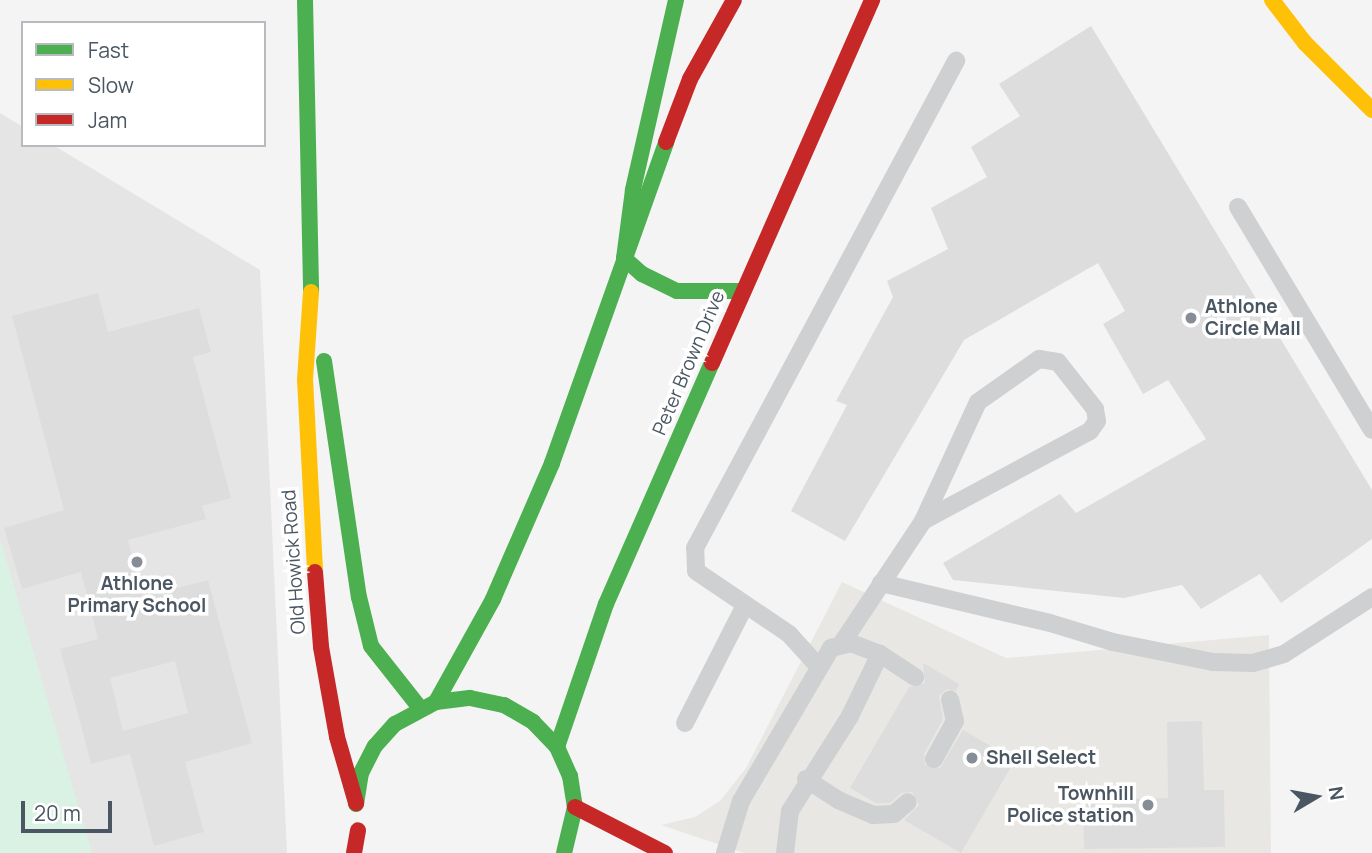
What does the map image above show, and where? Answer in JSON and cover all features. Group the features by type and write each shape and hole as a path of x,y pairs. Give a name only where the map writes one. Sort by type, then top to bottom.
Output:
{"main road":[{"name":"Old Howick Road","path":"305,0 313,315 305,379 307,458 321,647 337,737 356,803"},
{"path":"624,258 633,190 676,0"},
{"path":"436,702 493,599 547,476 691,79 734,0"},
{"name":"Peter Brown Drive","path":"557,747 606,604 872,0"},
{"path":"1272,0 1305,43 1372,110"},
{"path":"624,258 642,274 677,291 742,291"},
{"name":"Old Howick Road","path":"313,315 334,421 359,597 371,646 420,708"},
{"path":"354,853 358,830 356,803 362,773 375,746 395,724 420,708 436,702 470,698 504,705 533,722 557,747 570,776 575,807 564,853"},
{"path":"575,807 665,853"},
{"path":"358,830 366,853"}],"lane":[{"path":"818,666 789,634 696,571 695,548 956,61"},
{"path":"1238,206 1372,430"},
{"path":"725,853 741,801 818,666 831,648 842,643 923,521 978,402 1039,359 1058,362 1095,409 1097,421 1090,431 923,521"},
{"path":"881,583 1050,623 1113,642 1213,662 1253,663 1284,654 1372,597"},
{"path":"685,723 745,605"},
{"path":"842,643 880,654 915,677"},
{"path":"785,853 790,811 806,779 849,716 880,654"},
{"path":"934,759 955,720 950,700"},
{"path":"806,779 856,810 873,815 894,814 908,802"}],"shaded area":[{"name":"Athlone Primary School","path":"0,113 21,126 21,147 56,147 260,270 287,853 0,853"},
{"path":"842,582 1006,658 1269,635 1271,853 744,853 661,825 695,817 720,801 746,768"}],"green space":[{"path":"0,538 92,853 0,853"}],"building":[{"name":"Athlone Circle Mall","path":"1091,26 1372,490 1372,539 1281,603 1260,574 1201,609 1182,585 1124,598 953,580 943,563 1060,494 1076,513 1206,439 1168,380 1143,394 1103,324 1125,311 1098,263 964,340 845,541 791,511 847,405 836,401 893,297 887,281 948,249 931,208 987,177 971,147 1020,116 999,84"},
{"path":"98,293 108,332 199,308 211,352 193,357 231,498 202,506 206,519 128,540 142,597 208,580 252,743 185,762 204,832 154,846 130,754 91,764 60,649 98,639 81,572 22,589 4,528 64,510 12,316","holes":["175,661 188,713 123,731 110,678"]},
{"path":"923,663 959,684 956,691 947,689 939,696 943,719 924,754 925,765 940,768 963,730 1015,760 961,853 904,820 919,805 912,792 901,793 890,803 876,803 850,788 909,687 925,683"},
{"path":"1202,721 1204,790 1224,790 1225,847 1084,849 1083,800 1168,798 1167,722"}],"traffic: fast":[{"path":"305,0 311,292"},
{"path":"676,0 633,190 624,258 642,274 677,291 742,291"},
{"path":"436,702 493,599 552,463 666,142"},
{"path":"324,361 359,597 371,646 420,708"},
{"path":"557,747 606,604 712,363"},
{"path":"356,804 361,773 375,746 395,724 436,702 470,698 504,705 533,722 557,747 570,776 575,807 564,853"}],"traffic: slow":[{"path":"1272,0 1305,43 1372,110"},
{"path":"311,292 305,379 315,572"}],"traffic: jam":[{"path":"666,142 690,79 734,0"},
{"path":"712,363 872,0"},
{"path":"315,572 321,647 337,737 356,803"},
{"path":"575,807 665,853"},
{"path":"354,853 358,830"}],"place":[{"name":"Athlone Circle Mall","path":"1191,318"},
{"name":"Athlone Primary School","path":"137,562"},
{"name":"Shell Select","path":"972,758"},
{"name":"Townhill Police station","path":"1148,805"}]}
